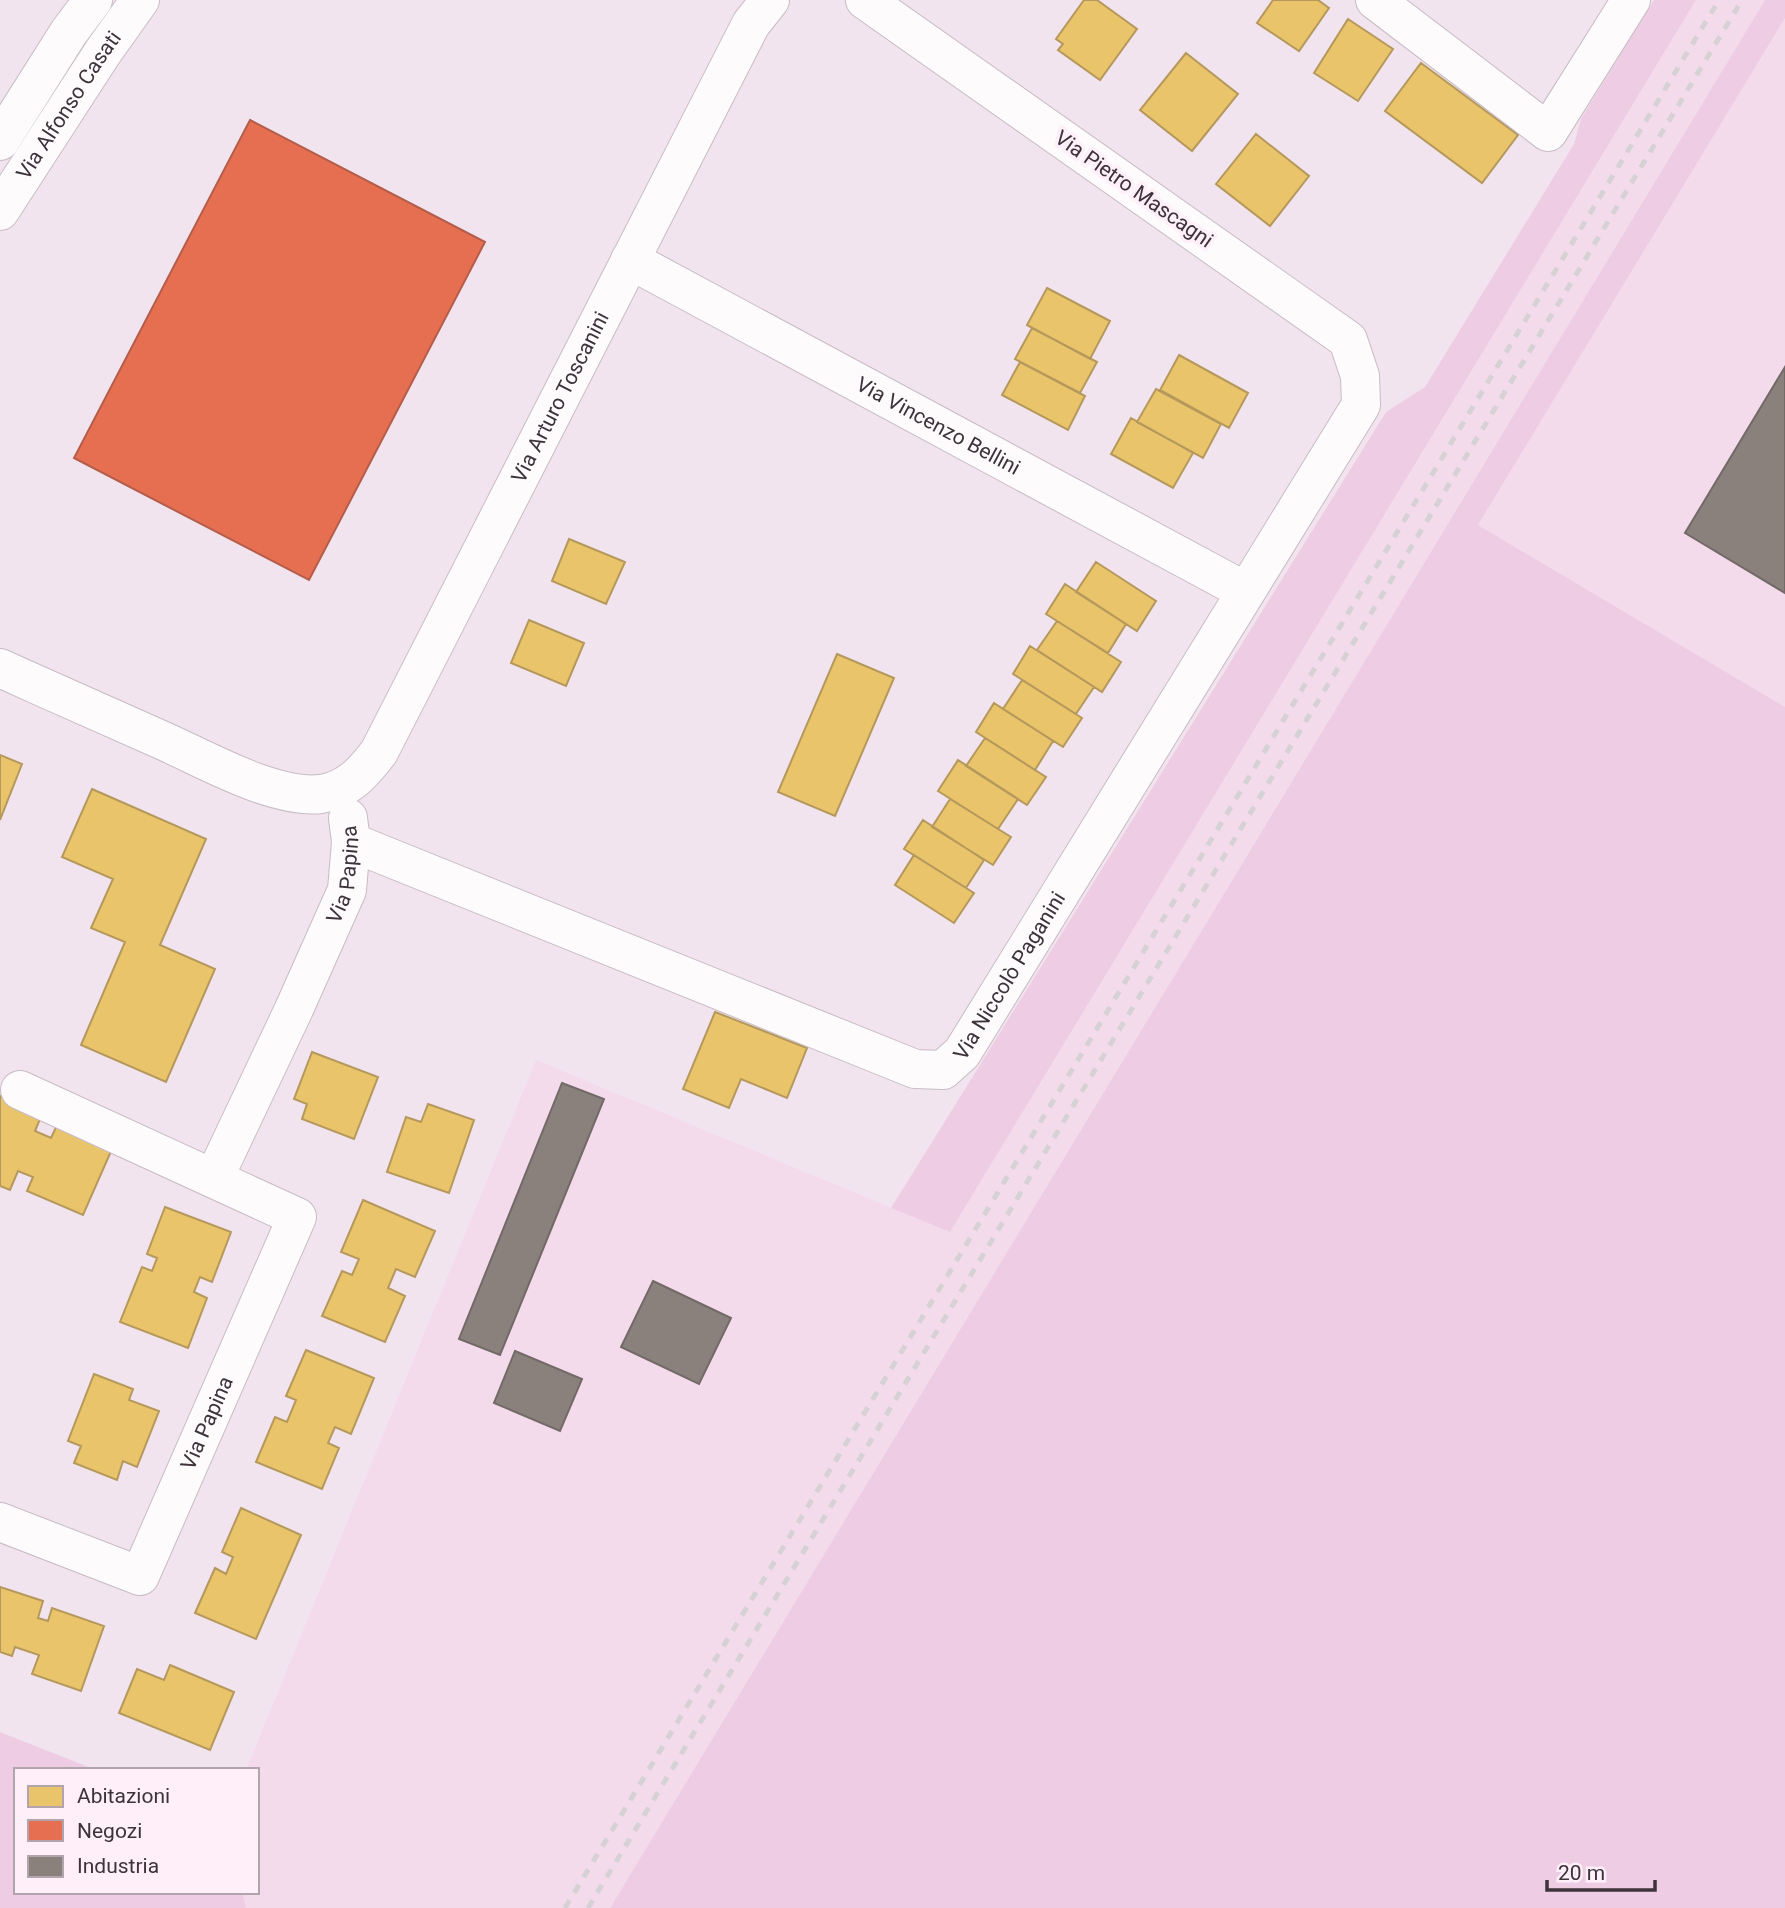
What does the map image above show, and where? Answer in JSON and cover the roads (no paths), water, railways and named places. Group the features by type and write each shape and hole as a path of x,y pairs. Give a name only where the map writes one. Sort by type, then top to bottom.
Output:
{"street":[{"name":"Via Alfonso Casati","path":"0,141 69,32 93,0"},
{"name":"Via Alfonso Casati","path":"0,211 140,0"},
{"name":"Via Arturo Toscanini","path":"344,788 363,774 379,752 751,24 771,0"},
{"name":"Via Pietro Mascagni","path":"865,0 1348,340 1360,376 1361,405"},
{"path":"1375,0 1548,132 1631,0"},
{"name":"Via Vincenzo Bellini","path":"630,260 1245,591"},
{"name":"Via Niccolò Paganini","path":"351,842 915,1069 943,1070 962,1053 1361,405"},
{"name":"Via Papina","path":"0,668 246,778 294,794 322,793 344,788 351,842 347,890 214,1178"},
{"name":"Via Papina","path":"0,1522 140,1576 297,1217 20,1090"}],"railway":[{"path":"565,1908 1719,0"},
{"path":"588,1908 1742,0"}]}
